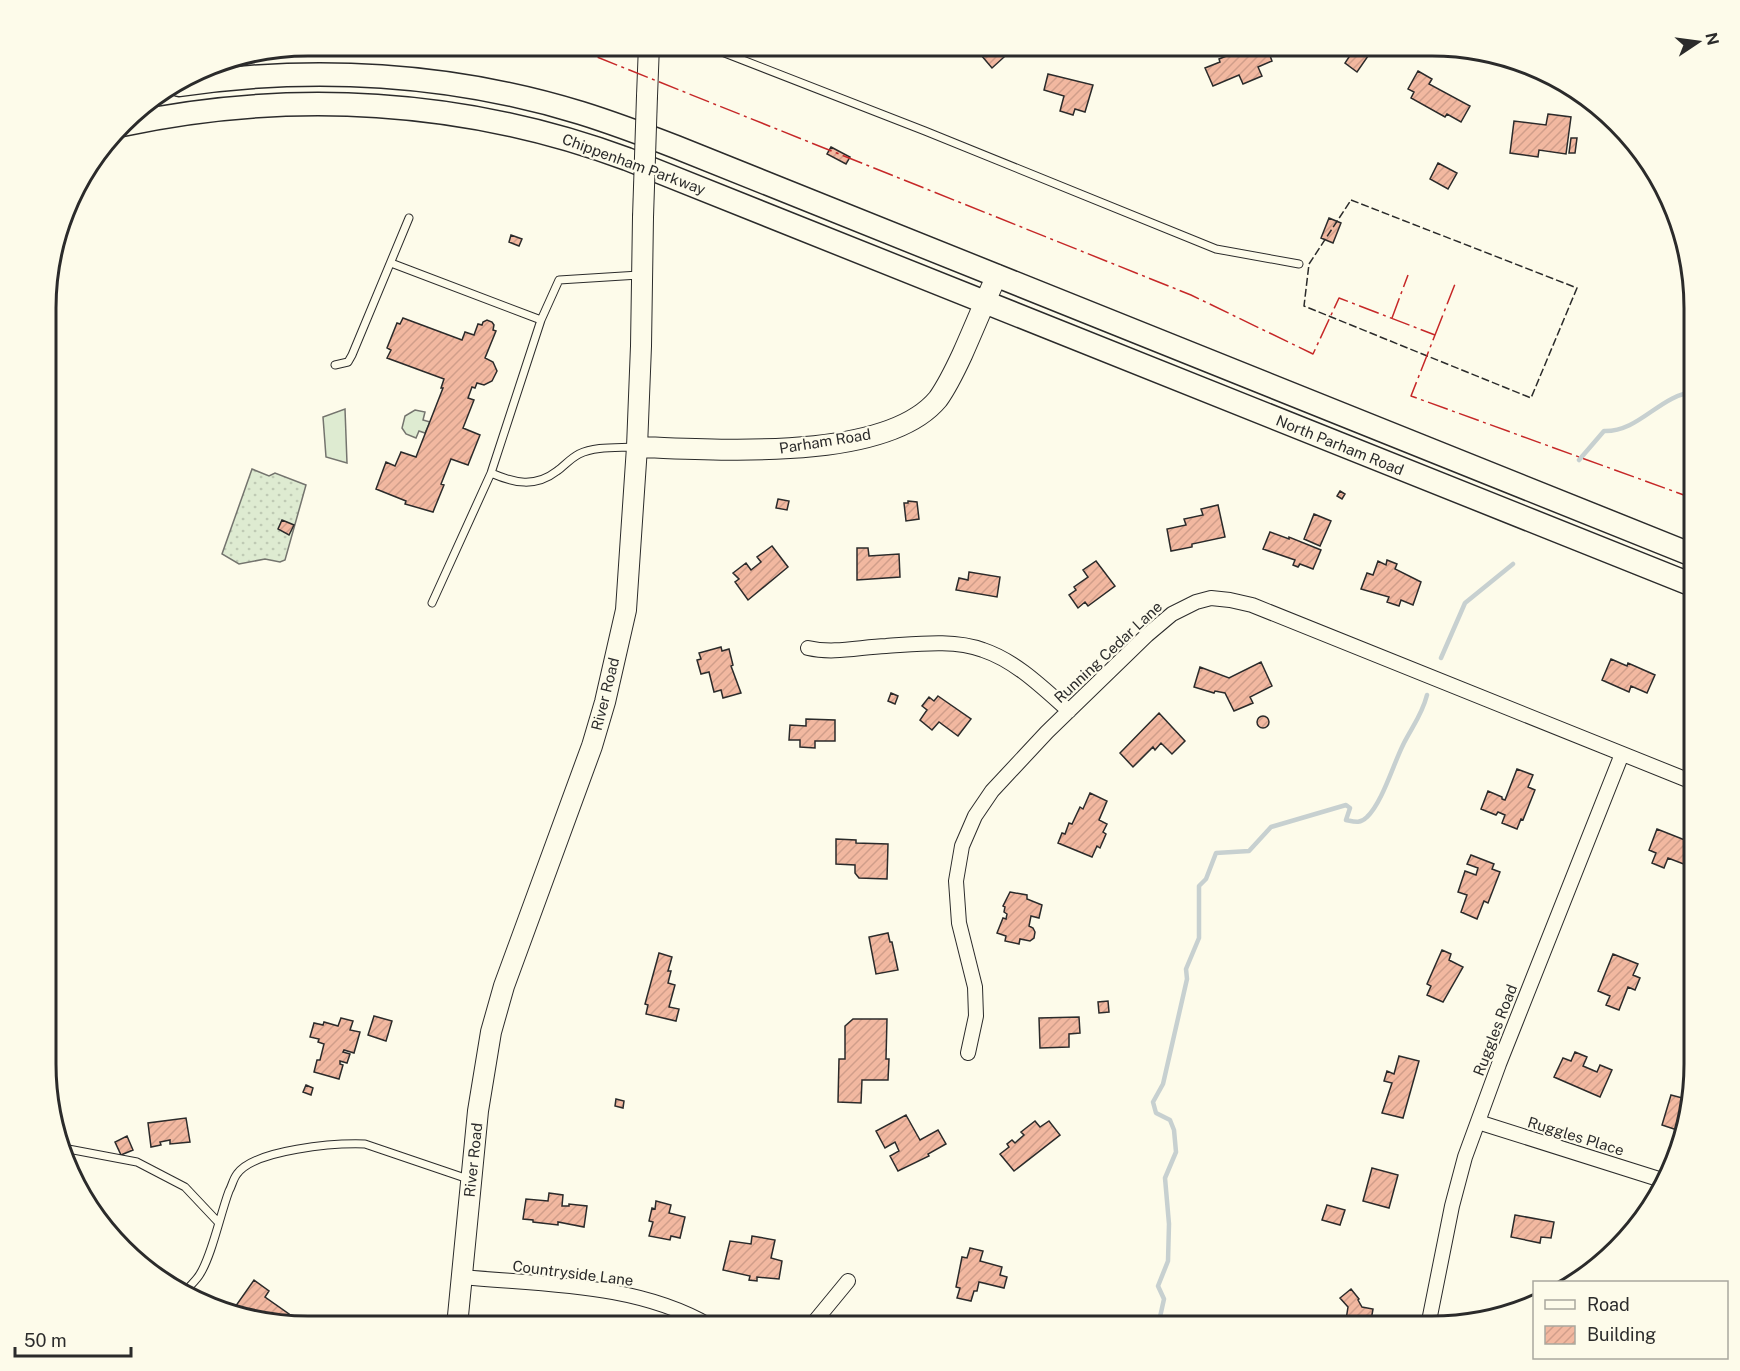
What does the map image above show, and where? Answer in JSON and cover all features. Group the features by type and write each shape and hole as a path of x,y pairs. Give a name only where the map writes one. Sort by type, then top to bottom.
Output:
{"highway":[{"name":"Chippenham Parkway","path":"191,83 261,75 344,74 444,83 526,98 625,127 997,275"},
{"name":"Chippenham Parkway","path":"136,123 217,109 309,103 412,108 494,121 558,136 620,156 985,302"},
{"name":"North Parham Road","path":"997,275 1684,552"},
{"name":"North Parham Road","path":"985,302 1684,582"}],"main road":[{"name":"River Road","path":"458,1316 483,1070 491,1032 504,986 592,746 608,690 626,610 637,447 649,56"},
{"name":"Parham Road","path":"637,447 762,450 809,447 848,441 896,427 923,413 945,388 997,275"}],"street":[{"name":"Running Cedar Lane","path":"968,1053 976,1016 975,987 962,939 956,900 957,869 962,846 975,816 992,791 1069,711 1172,614 1196,602 1211,598 1252,605 1684,779"},
{"path":"808,648 833,651 946,644 981,649 1011,665 1038,684 1069,711"},
{"name":"Ruggles Road","path":"1430,1316 1452,1206 1465,1157 1622,754"},
{"name":"Ruggles Place","path":"1478,1122 1658,1178"},
{"name":"Countryside Lane","path":"462,1277 587,1289 632,1296 690,1316"},
{"path":"819,1316 848,1281"}],"lane":[{"path":"732,56 1216,249 1299,264"},
{"path":"335,365 348,362 352,355 409,218"},
{"path":"392,263 541,320"},
{"path":"432,603 491,473 541,320 559,280 641,275"},
{"path":"491,473 510,482 538,481 554,473 578,454 590,450 637,447"},
{"path":"190,1287 200,1274 237,1174 249,1163 270,1155 310,1148 365,1144 471,1180"},
{"path":"71,1149 137,1162 186,1186 218,1221"}],"green space":[{"path":"345,409 347,463 326,457 323,417"},
{"path":"415,410 425,412 423,420 430,422 425,433 419,431 416,438 406,434 402,428 405,416"},
{"path":"252,469 269,476 275,473 306,485 285,560 280,562 265,559 239,564 222,554"}],"building":[{"path":"982,56 1005,56 992,68"},
{"path":"1226,56 1270,56 1272,61 1258,67 1262,76 1243,84 1239,75 1213,86 1205,68 1220,62 1219,59"},
{"path":"1350,56 1368,56 1357,72 1345,63"},
{"path":"1418,71 1432,79 1429,84 1470,106 1461,122 1447,114 1445,117 1411,98 1414,92 1408,89"},
{"path":"1048,74 1093,85 1085,112 1075,109 1073,115 1060,111 1064,96 1044,90"},
{"path":"1548,114 1571,117 1566,154 1539,150 1538,157 1510,153 1514,121 1546,125"},
{"path":"1571,138 1577,138 1575,153 1569,153"},
{"path":"831,147 850,157 846,164 827,154"},
{"path":"1438,163 1457,173 1448,189 1430,179"},
{"path":"1329,218 1341,223 1333,243 1321,238"},
{"path":"511,235 522,239 519,246 509,242"},
{"path":"403,318 462,340 465,332 474,335 478,324 482,325 487,320 492,322 493,330 496,331 485,358 493,362 497,371 492,381 484,385 477,383 475,388 472,387 468,398 474,400 463,428 480,435 468,465 451,459 433,512 405,504 406,501 376,489 386,462 395,466 401,452 416,457 443,388 441,388 444,379 387,358 391,350 387,348 397,323 400,324"},
{"path":"1340,491 1345,494 1342,499 1337,496"},
{"path":"778,499 789,501 787,510 776,508"},
{"path":"917,502 919,519 906,521 904,503"},
{"path":"1218,505 1225,537 1171,551 1167,529 1186,525 1184,519 1203,515 1201,509"},
{"path":"1314,514 1331,521 1320,546 1304,539"},
{"path":"282,520 294,525 289,535 278,529"},
{"path":"1270,532 1321,550 1313,569 1300,564 1298,567 1293,565 1295,560 1263,549"},
{"path":"772,546 788,567 748,600 735,582 739,579 733,573 746,563 751,570 761,562 757,557"},
{"path":"857,548 868,548 869,556 899,554 900,577 857,580"},
{"path":"1387,560 1397,564 1395,569 1421,582 1413,605 1401,600 1399,606 1387,602 1389,597 1361,589 1367,573 1373,575 1378,561 1386,565"},
{"path":"1096,561 1115,586 1088,606 1085,602 1078,608 1069,595 1076,590 1074,587 1088,577 1083,570"},
{"path":"969,572 1000,577 997,597 956,590 959,578 968,580"},
{"path":"721,647 722,651 729,649 733,665 731,666 741,693 723,698 721,690 714,692 709,672 701,674 697,660 701,659 699,653"},
{"path":"1611,659 1627,666 1628,663 1655,675 1647,693 1631,686 1629,692 1602,680"},
{"path":"1261,662 1272,686 1250,697 1253,703 1234,711 1225,693 1215,691 1214,693 1194,687 1200,667 1229,678"},
{"path":"891,693 898,696 895,704 888,701"},
{"path":"938,696 971,719 958,736 939,722 932,730 920,720 927,710 922,706 929,697 934,701"},
{"path":"1159,713 1185,741 1172,754 1161,743 1155,750 1153,747 1133,767 1120,753"},
{"path":"1263,716 1269,722 1263,728 1257,722"},
{"path":"806,719 835,720 835,741 815,741 815,748 800,747 800,740 789,740 790,725 806,726"},
{"path":"1517,769 1533,775 1528,787 1535,790 1517,829 1502,823 1505,815 1498,812 1496,815 1481,809 1488,791 1505,800"},
{"path":"1090,793 1107,801 1099,820 1107,824 1103,832 1106,834 1100,848 1097,846 1092,857 1058,843 1069,823 1072,824 1080,807 1083,809"},
{"path":"1657,829 1684,840 1684,864 1668,858 1664,868 1652,863 1656,853 1649,850"},
{"path":"836,839 856,840 856,843 888,844 887,879 859,878 855,873 855,865 836,864"},
{"path":"1471,855 1494,864 1492,869 1500,872 1488,903 1484,901 1477,919 1461,912 1467,895 1458,892 1465,871 1476,875 1478,868 1467,864"},
{"path":"1010,892 1027,895 1027,899 1042,905 1039,918 1031,916 1029,926 1035,932 1034,938 1030,941 1020,939 1019,944 1005,941 1006,936 997,933 1003,918 1006,919 1007,914 1003,906"},
{"path":"888,933 898,970 876,974 869,937"},
{"path":"1442,950 1451,954 1449,960 1463,967 1443,1002 1427,995 1431,986 1427,984"},
{"path":"659,953 672,957 668,971 671,971 668,983 675,985 669,1007 679,1009 676,1021 646,1014 648,1005 645,1004"},
{"path":"1613,954 1638,964 1633,975 1640,978 1635,990 1628,987 1619,1010 1606,1005 1610,996 1598,991"},
{"path":"1108,1001 1109,1012 1099,1013 1098,1002"},
{"path":"374,1016 392,1021 386,1041 368,1035"},
{"path":"1079,1017 1080,1033 1069,1034 1069,1047 1040,1048 1039,1018"},
{"path":"341,1018 353,1021 350,1030 360,1032 354,1053 344,1050 343,1052 350,1054 347,1063 340,1061 343,1065 339,1079 314,1072 324,1044 318,1042 319,1039 310,1037 314,1023 323,1025 324,1022 338,1026"},
{"path":"853,1019 887,1019 888,1080 862,1080 861,1103 838,1102 839,1059 845,1059 845,1026"},
{"path":"1575,1052 1587,1057 1583,1066 1597,1072 1600,1065 1612,1070 1600,1097 1554,1077 1563,1058 1571,1061"},
{"path":"1399,1056 1419,1061 1403,1118 1382,1113 1392,1083 1384,1081 1387,1071 1394,1074"},
{"path":"306,1085 313,1088 311,1095 303,1092"},
{"path":"1671,1095 1682,1098 1676,1130 1662,1125"},
{"path":"616,1099 624,1101 623,1108 615,1106"},
{"path":"906,1115 920,1140 938,1130 946,1144 928,1154 929,1156 898,1171 890,1156 899,1151 895,1142 885,1148 876,1131"},
{"path":"186,1118 190,1142 170,1144 170,1140 151,1147 148,1123"},
{"path":"1035,1121 1040,1127 1049,1121 1060,1135 1014,1171 1000,1154 1009,1147 1007,1144 1012,1140 1015,1143 1024,1135 1021,1132"},
{"path":"127,1136 133,1150 121,1155 115,1142"},
{"path":"1372,1168 1398,1175 1389,1208 1363,1201"},
{"path":"549,1193 563,1195 562,1206 569,1206 569,1204 587,1206 584,1227 523,1219 526,1199 548,1201"},
{"path":"656,1201 671,1205 669,1213 685,1217 680,1238 671,1236 670,1240 649,1236 653,1222 649,1221"},
{"path":"1327,1205 1345,1210 1340,1225 1322,1220"},
{"path":"1515,1215 1554,1222 1551,1238 1541,1237 1540,1243 1511,1237"},
{"path":"752,1236 775,1240 771,1258 782,1261 779,1279 757,1277 757,1281 749,1280 750,1276 723,1270 730,1241 751,1244"},
{"path":"970,1248 983,1251 980,1261 1002,1267 1000,1275 1007,1277 1004,1288 979,1282 971,1301 957,1298 960,1288 956,1287 962,1257 967,1258"},
{"path":"254,1280 269,1291 265,1297 289,1314 258,1311 236,1305"},
{"path":"1351,1289 1362,1307 1373,1309 1372,1316 1347,1316 1348,1307 1340,1298"}],"waterway":[{"path":"1579,460 1604,431 1628,426 1660,405 1684,394"},
{"path":"1441,658 1465,603 1513,564"},
{"path":"1160,1316 1164,1299 1158,1286 1168,1261 1169,1224 1165,1178 1176,1152 1174,1130 1170,1120 1156,1113 1153,1102 1163,1084 1187,979 1186,969 1199,938 1199,886 1206,879 1216,853 1249,851 1271,827 1346,805 1350,808 1346,820 1362,821 1372,811 1382,793 1427,695"}],"fence":[{"path":"1351,200 1577,288 1531,398 1304,306 1309,264 1351,200"}],"power":[{"path":"594,56 1191,295 1313,354 1339,298 1435,335 1411,396 1684,495"},
{"path":"1392,318 1408,275"},
{"path":"1435,335 1455,284"}]}
